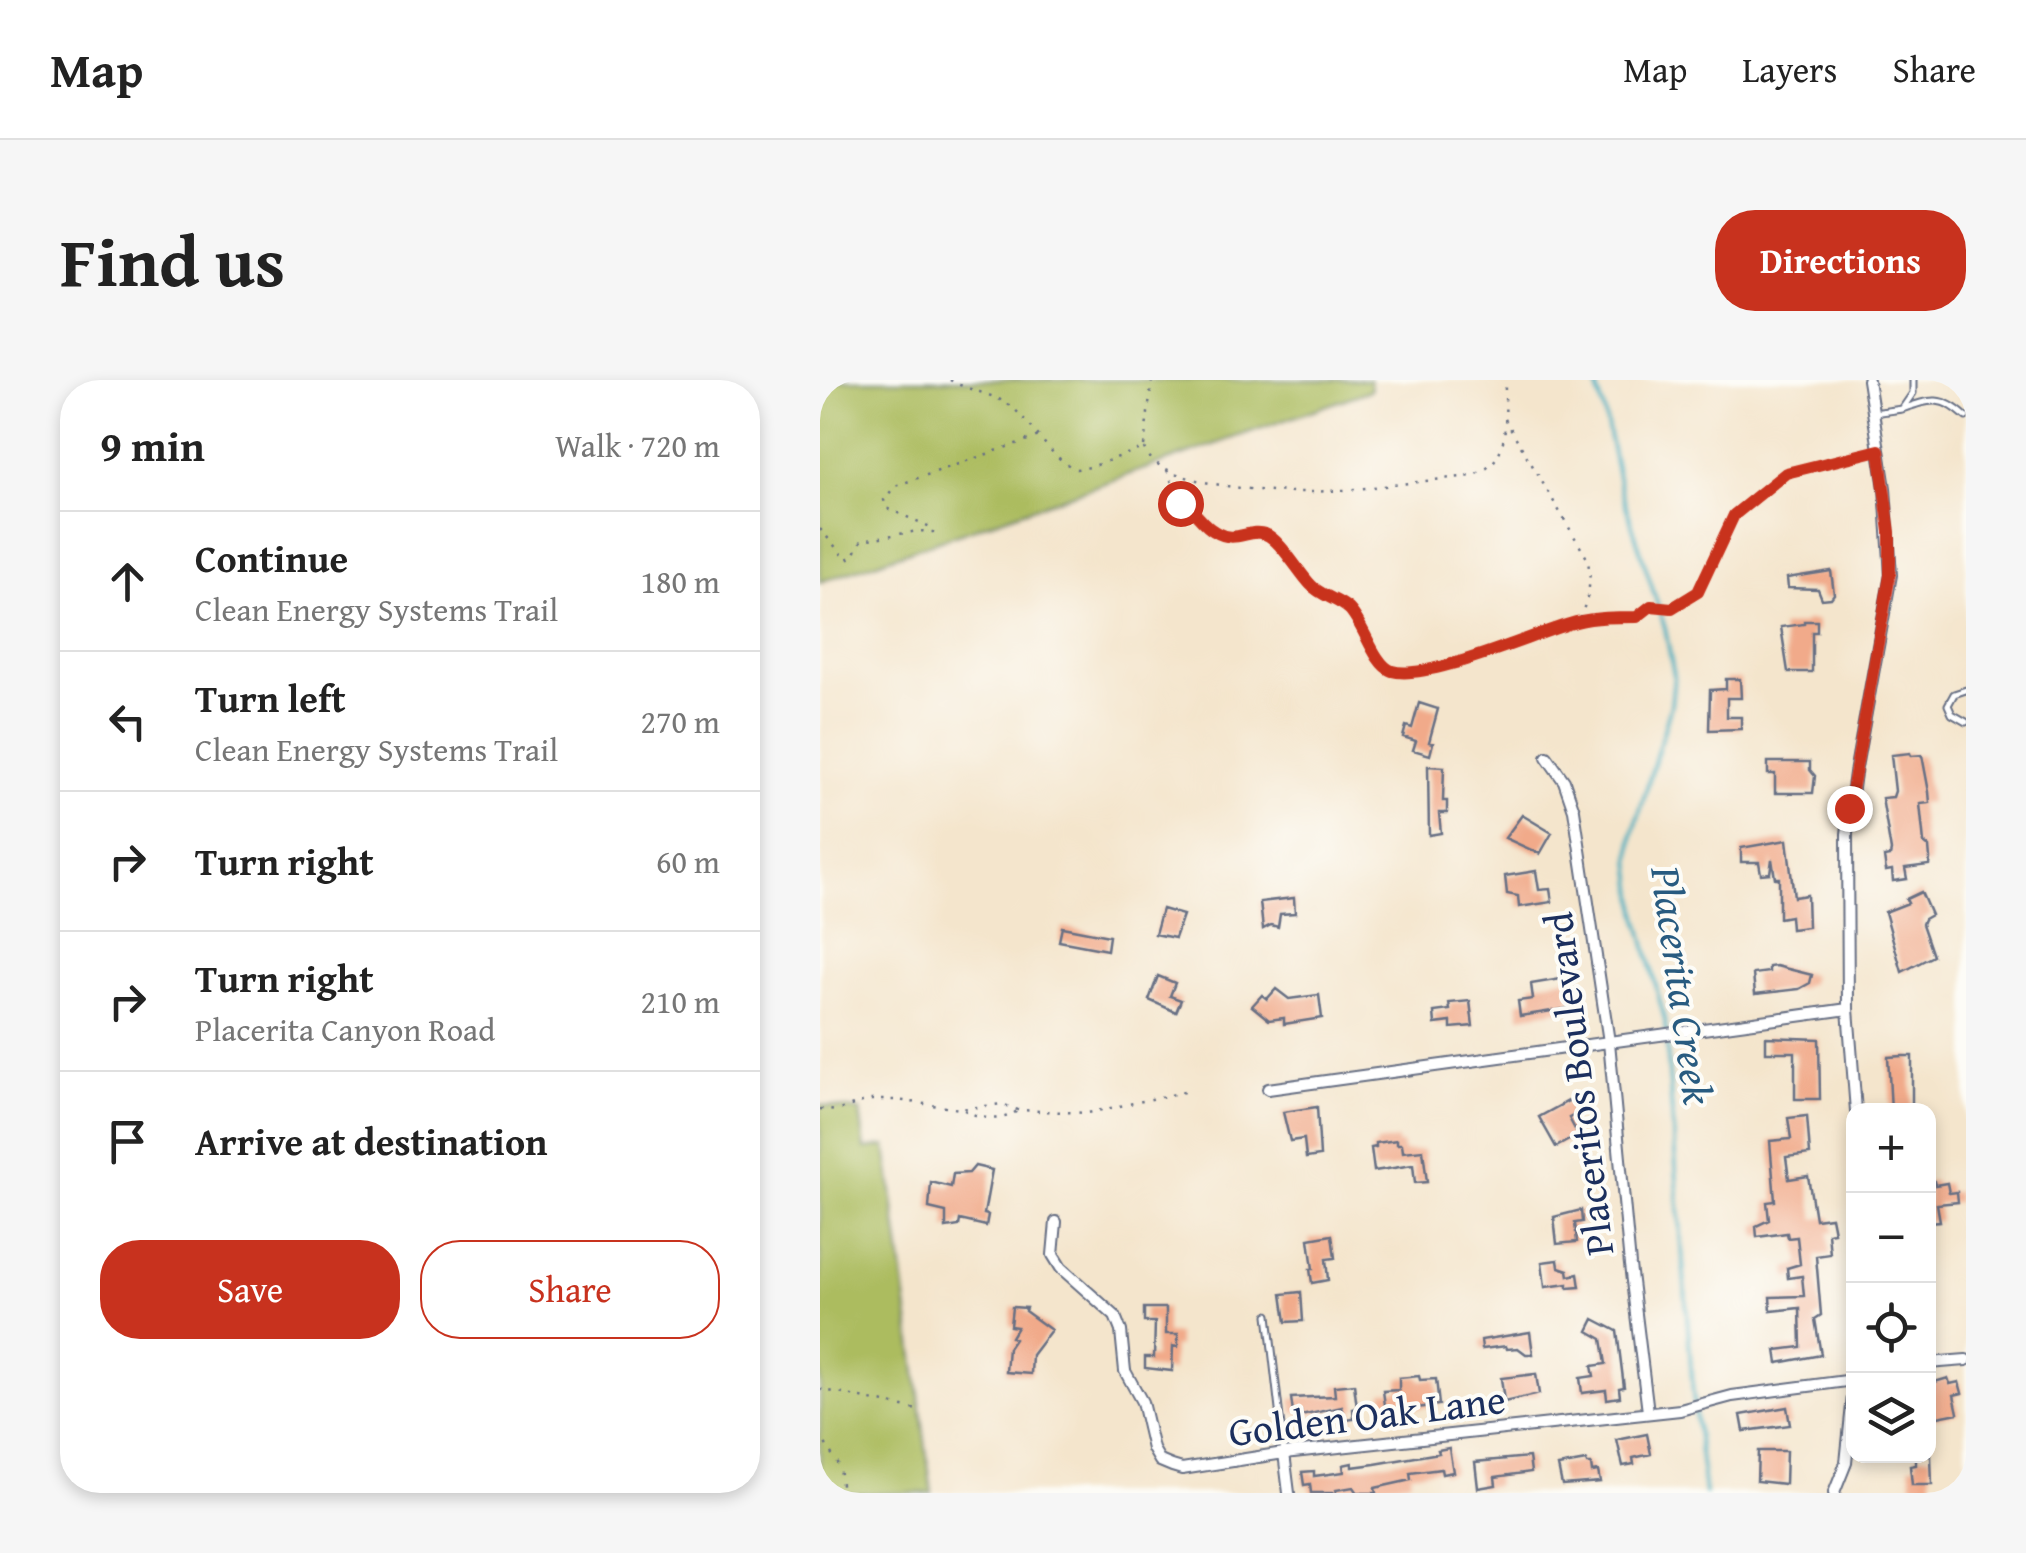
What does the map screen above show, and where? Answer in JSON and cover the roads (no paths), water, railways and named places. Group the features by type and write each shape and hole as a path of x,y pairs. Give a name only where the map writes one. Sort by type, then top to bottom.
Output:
{"street":[{"path":"1855,1103 1848,1009 1849,808 1890,575 1890,532 1868,380"},
{"name":"Placeritos Boulevard","path":"1546,757 1564,782 1574,810 1609,1042 1648,1412"},
{"path":"1268,1088 1848,1009"},
{"name":"Golden Oak Lane","path":"1056,1222 1053,1254 1060,1268 1115,1316 1125,1371 1142,1402 1153,1450 1160,1460 1182,1469 1284,1453 1680,1410 1732,1396 1846,1384"},
{"path":"1936,1363 1966,1360"},
{"path":"1284,1453 1289,1493"},
{"path":"1834,1493 1846,1463"}],"lane":[{"path":"1902,408 1913,394 1913,380"},
{"path":"1874,413 1930,400 1951,403 1966,417"},
{"path":"1966,690 1954,694 1948,705 1952,714 1966,722"},
{"path":"1268,1316 1284,1453"}],"waterway":[{"name":"Placerita Creek","path":"1594,380 1620,487 1665,628 1674,676 1671,705 1633,835 1631,860 1637,912 1665,1021 1694,1407 1705,1493"}]}
